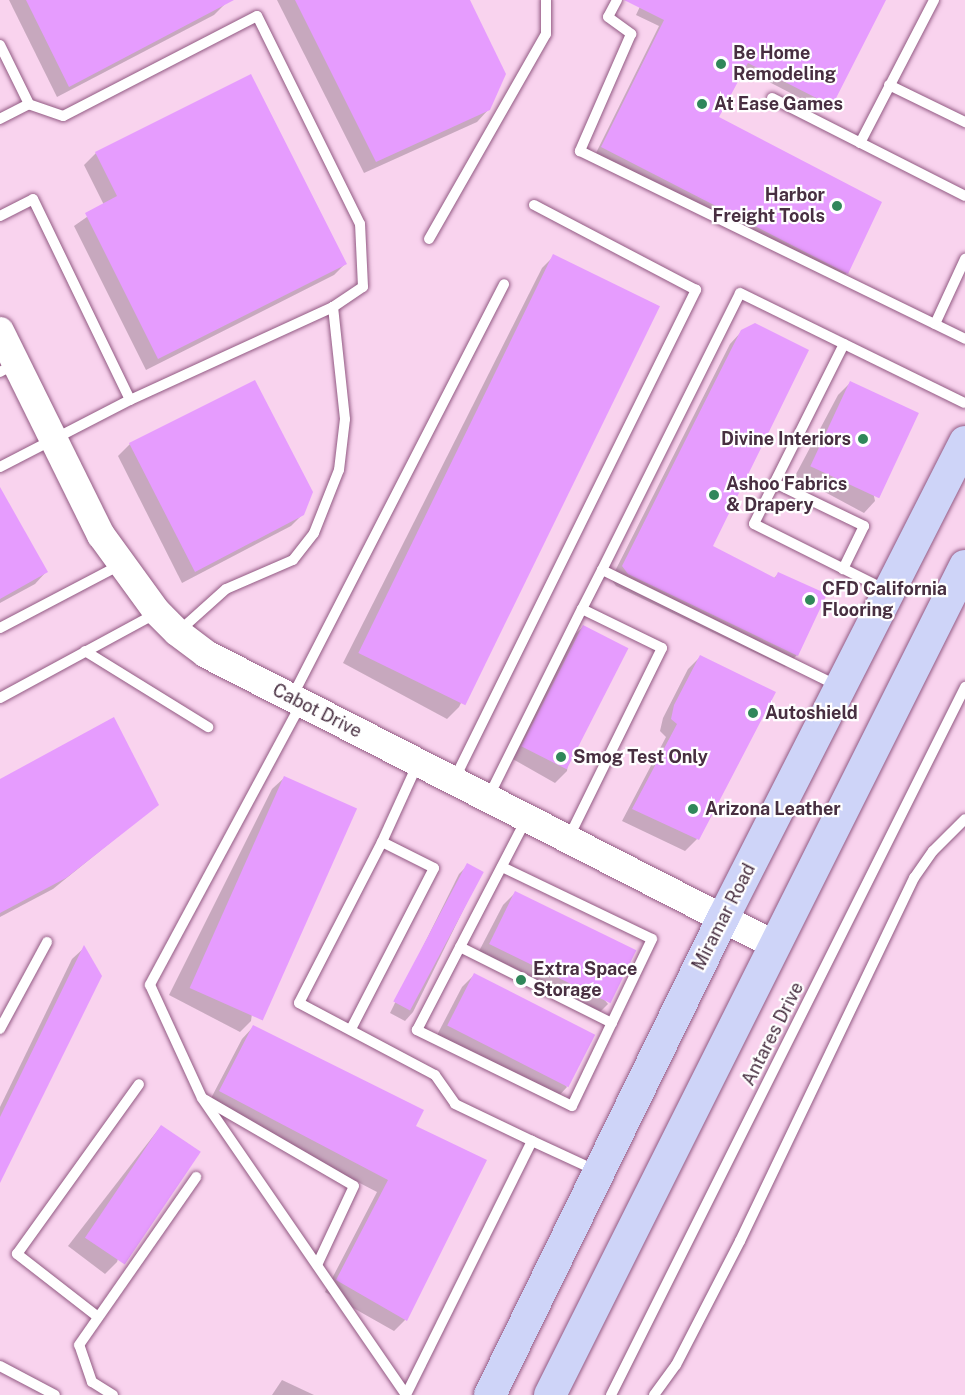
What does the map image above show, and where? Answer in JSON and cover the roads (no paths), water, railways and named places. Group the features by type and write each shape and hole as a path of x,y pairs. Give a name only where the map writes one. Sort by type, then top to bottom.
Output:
{"main road":[{"name":"Miramar Road","path":"490,1395 723,918 965,442"},
{"path":"550,1395 773,945 965,566"}],"street":[{"name":"Cabot Drive","path":"0,331 8,368 53,438 101,535 157,612 177,632 206,654 773,945"}],"lane":[{"path":"429,239 546,34 546,0"},
{"path":"617,0 608,17 631,34 580,151 965,339"},
{"path":"860,143 934,0"},
{"path":"0,119 29,105 63,116 257,16 360,224 363,287 333,307 130,400 0,467"},
{"path":"0,45 29,105"},
{"path":"889,85 965,122"},
{"path":"772,98 965,196"},
{"path":"0,216 33,199 130,400"},
{"path":"454,781 696,290 534,206"},
{"path":"935,324 965,259"},
{"path":"504,284 297,700 150,985 202,1098 406,1395 532,1141"},
{"path":"488,798 740,293 965,403"},
{"path":"177,632 225,589 293,560 314,533 339,470 345,419 333,307"},
{"path":"844,344 754,524 889,592"},
{"path":"775,483 864,526 843,569"},
{"path":"0,628 122,564"},
{"path":"602,570 841,687"},
{"path":"567,839 662,648 582,609"},
{"path":"0,698 157,612"},
{"path":"86,651 208,727"},
{"name":"Antares Drive","path":"611,1395 965,687"},
{"path":"418,762 381,842 299,1002 435,1075 455,1104 599,1172"},
{"path":"502,867 652,939 572,1106 417,1030 527,818"},
{"path":"654,1395 676,1365 740,1241 914,878 933,851 965,819"},
{"path":"351,1029 434,868 381,842"},
{"path":"0,1029 47,942"},
{"path":"460,947 612,1023"},
{"path":"98,1317 17,1254 139,1084"},
{"path":"202,1098 354,1186 316,1265"},
{"path":"113,1395 92,1383 79,1345 196,1177"},
{"path":"0,1366 55,1395"}],"place":[{"name":"Be Home Remodeling","path":"721,64"},
{"name":"At Ease Games","path":"702,104"},
{"name":"Harbor Freight Tools","path":"837,206"},
{"name":"Divine Interiors","path":"863,439"},
{"name":"Ashoo Fabrics & Drapery","path":"714,495"},
{"name":"CFD California Flooring","path":"810,600"},
{"name":"Autoshield","path":"753,713"},
{"name":"Smog Test Only","path":"561,757"},
{"name":"Arizona Leather","path":"693,809"},
{"name":"Extra Space Storage","path":"521,980"}]}
